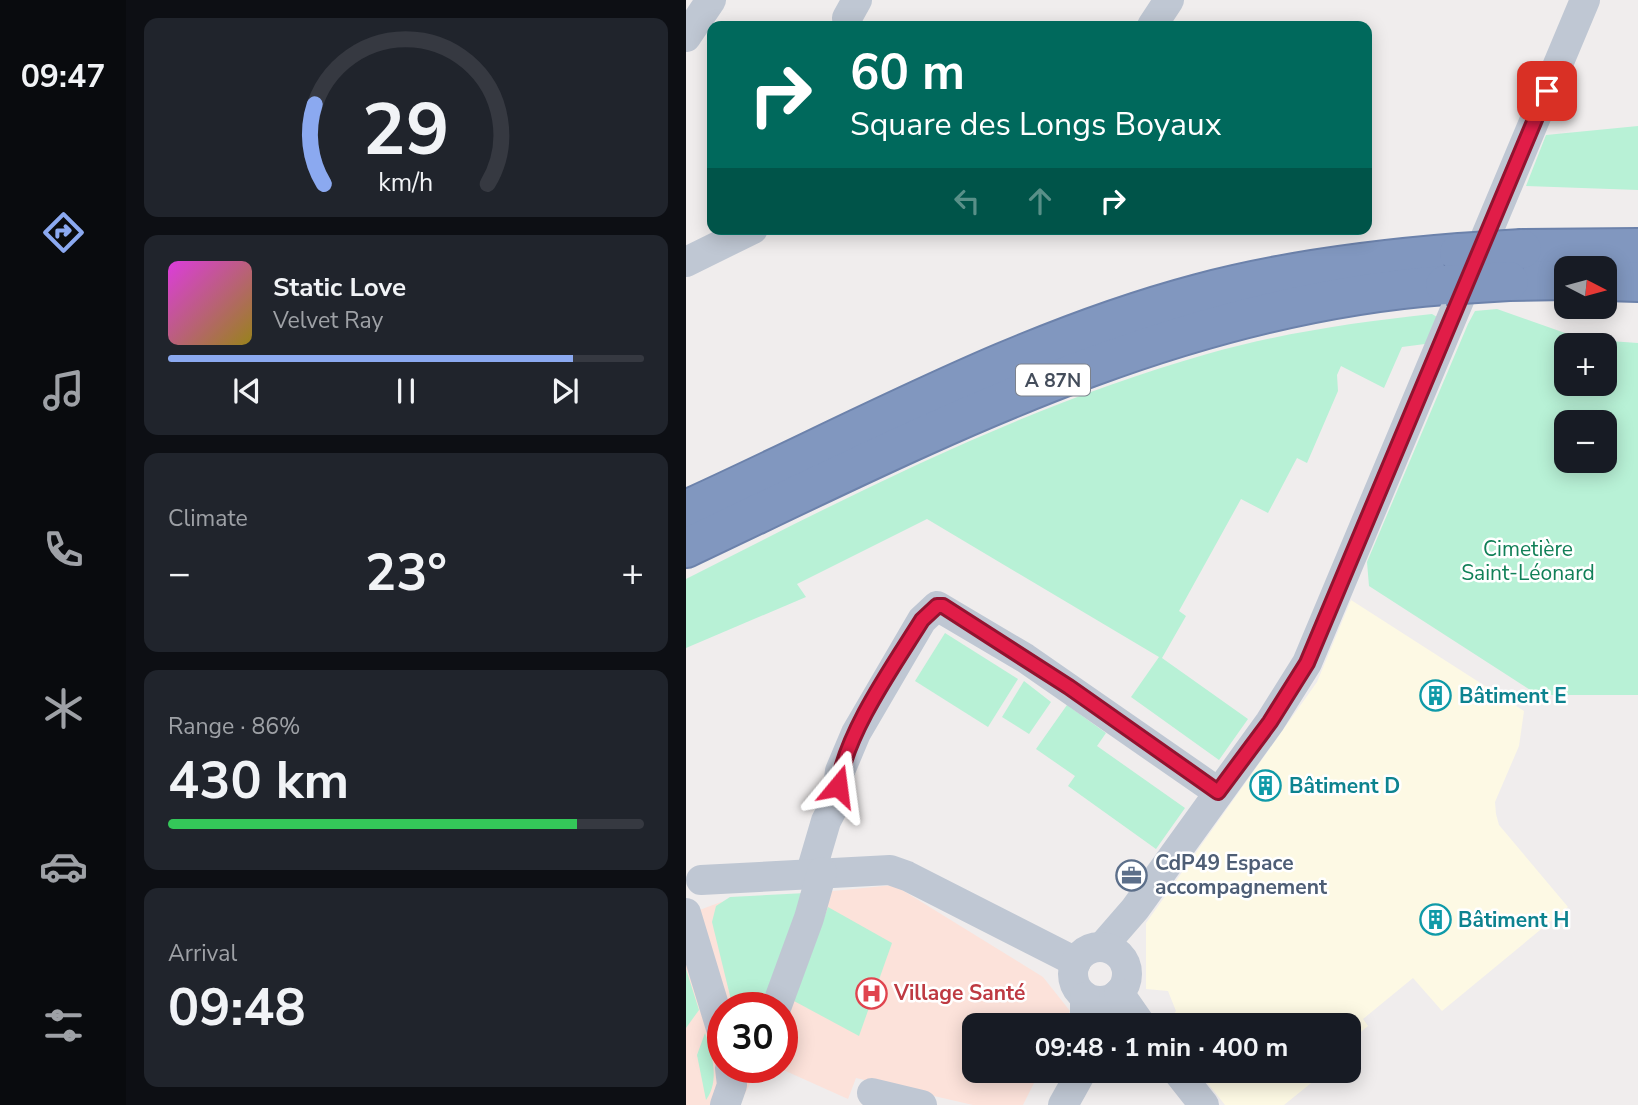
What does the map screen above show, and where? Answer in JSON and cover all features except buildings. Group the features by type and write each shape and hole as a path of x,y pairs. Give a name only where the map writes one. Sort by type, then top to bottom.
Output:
{"highway":[{"name":"A 87N","path":"686,510 1027,352 1197,294 1292,272 1515,265 1638,248"},
{"name":"A 87N","path":"1515,265 1554,276"},
{"name":"A 87N","path":"686,551 754,516 1023,391 1135,349 1303,305 1367,293 1452,269"},
{"path":"1617,281 1638,282"}],"street":[{"path":"686,37 711,0"},
{"path":"1155,21 1169,0"},
{"path":"1111,952 1135,909 1270,722 1307,663 1585,0"},
{"path":"686,262 741,235"},
{"path":"782,992 809,919 826,821 836,802 841,771 856,733 922,620 937,606 943,606 1025,658 1218,792"},
{"path":"710,992 686,911 698,900 694,872 898,873 1076,962"},
{"path":"1087,951 1111,952 1127,977 1099,1008 1074,982 1076,962 1087,951"},
{"path":"724,1105 732,1083"},
{"path":"1062,1105 1070,1083"},
{"path":"1062,1105 1075,1083"},
{"path":"1187,1083 1204,1105"},
{"path":"872,1093 922,1105"}],"shaded area":[{"path":"1351,600 1524,711 1519,746 1495,802 1496,814 1499,825 1568,907 1442,1011 1413,978 1363,1019 1368,1026 1361,1032 1361,1013 1174,1013 1168,991 1146,989 1146,923 1317,682"},
{"name":"Village Santé","path":"894,885 1043,977 1070,1011 962,1013 962,1083 1034,1083 1023,1105 973,1105 856,1078 848,1099 798,1077 798,992 707,992 707,1083 750,1083 739,1105 686,1105 686,915 721,902"},
{"path":"1208,1083 1311,1083 1284,1105 1225,1105"}],"green space":[{"path":"1638,126 1638,190 1526,186 1546,135"},
{"name":"Cimetière Saint-Léonard","path":"1497,309 1565,333 1554,333 1554,396 1617,396 1617,342 1638,343 1638,695 1538,695 1369,586 1367,562 1475,311"},
{"path":"1432,314 1437,317 1425,344 1402,347 1384,388 1341,366 1337,375 1338,391 1307,463 1297,458 1268,513 1241,499 1179,611 1186,616 1162,658 1248,719 1219,760 1131,697 1159,657 927,519 797,584 806,597 686,648 686,579 941,454 1072,399 1207,354 1319,329"},
{"path":"945,633 1018,679 988,727 915,681"},
{"path":"1024,681 1051,702 1029,734 1002,717"},
{"path":"1067,705 1106,733 1097,746 1185,808 1156,849 1068,786 1075,776 1036,749"},
{"path":"806,893 768,992 729,992 712,922 716,906 730,897"},
{"path":"828,907 892,943 859,1036 798,1003 797,992"},
{"path":"686,969 699,1010 686,1028"},
{"path":"705,1033 707,1083 713,1083 706,1100 697,1055"}],"place":[{"name":"Bâtiment E","path":"1436,696"},
{"name":"Bâtiment D","path":"1266,786"},
{"name":"CdP49 Espace accompagnement","path":"1132,875"},
{"name":"Bâtiment H","path":"1435,920"},
{"name":"Village Santé","path":"871,993"}],"route":[{"path":"838,786 856,733 909,641 931,609 943,606 1069,687 1218,792 1270,722 1307,663 1547,91"}]}
